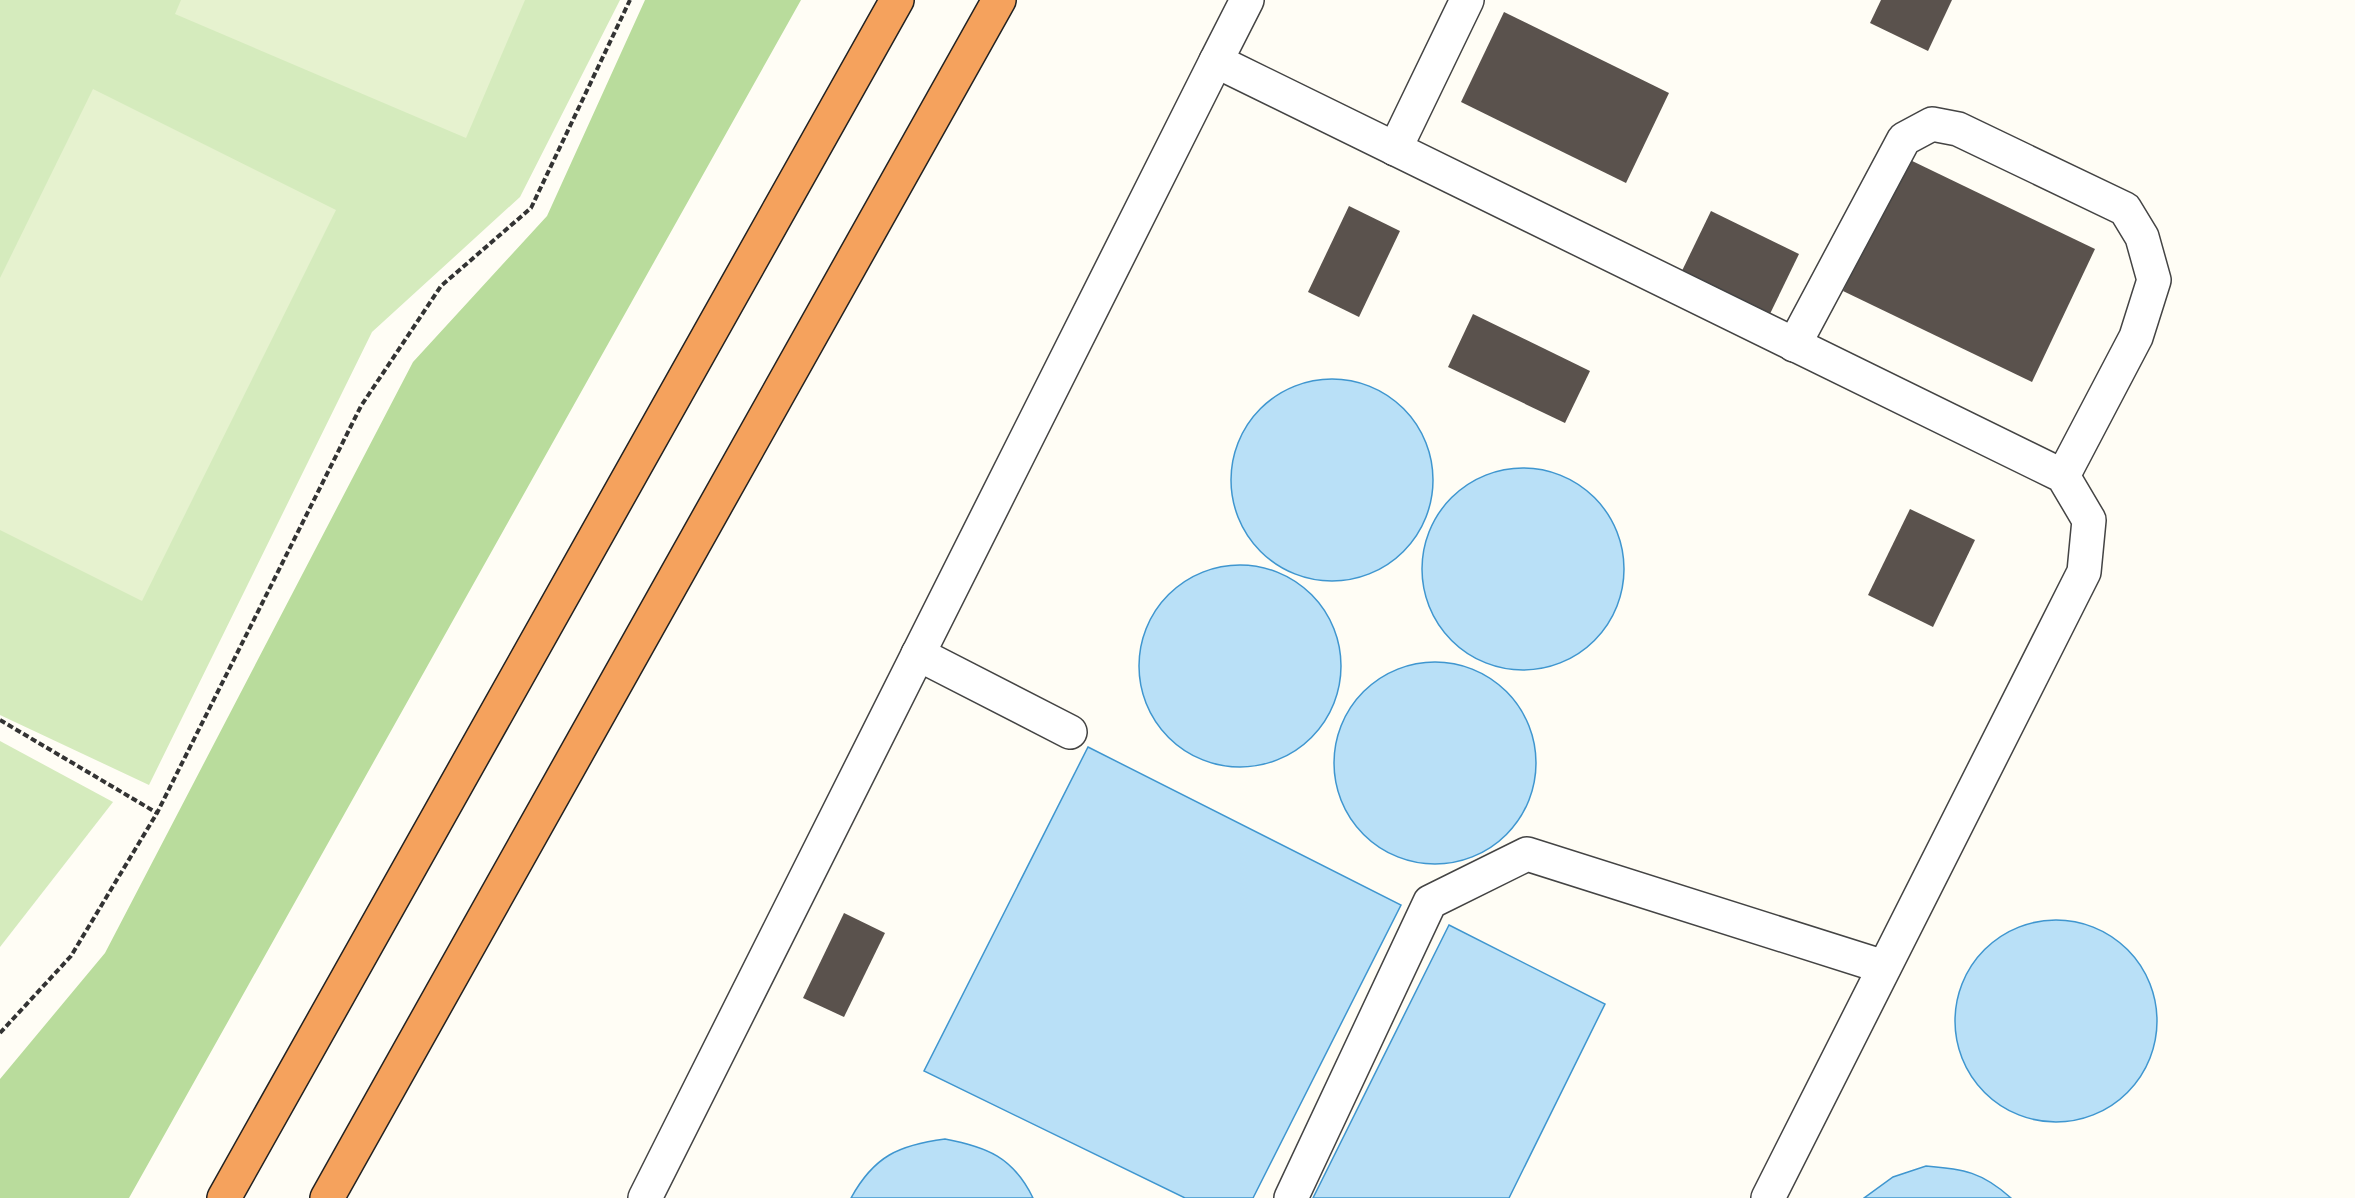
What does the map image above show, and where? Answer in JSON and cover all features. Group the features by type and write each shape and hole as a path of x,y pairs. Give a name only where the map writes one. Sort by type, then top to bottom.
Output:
{"highway":[{"path":"224,1198 897,0"},
{"path":"327,1198 999,0"}],"lane":[{"path":"645,1198 1246,0"},
{"path":"1395,149 1467,0"},
{"path":"1216,61 2063,476 2089,520 2084,572 1768,1198"},
{"path":"1794,345 1904,139 1932,124 1958,129 2115,204 2125,209 2142,237 2154,280 2136,337 2063,476"},
{"path":"918,654 1070,732"},
{"path":"1291,1198 1430,902 1527,854 1884,967"}],"path":[{"path":"0,1034 71,956 157,813 361,406 441,286 531,208 630,0"},
{"path":"0,720 157,813"}],"green space":[{"path":"0,0 620,0 520,197 372,332 149,785 0,715"},
{"path":"181,0 525,0 466,138 175,14"},
{"path":"645,0 801,0 129,1198 0,1198 0,1079 105,953 413,362 547,216"},
{"path":"93,89 336,210 142,601 0,530 0,278"},
{"path":"0,741 113,802 0,947"}],"water":[{"path":"1322,379 1342,379 1361,383 1380,391 1404,408 1425,441 1431,460 1433,480 1431,500 1425,519 1404,552 1380,569 1361,577 1342,581 1322,581 1303,577 1284,569 1260,552 1243,528 1235,509 1231,490 1231,470 1235,451 1243,432 1260,408 1284,391 1303,383"},
{"path":"1513,468 1533,468 1552,472 1571,480 1601,505 1612,521 1620,540 1624,569 1620,598 1612,617 1587,647 1571,658 1552,666 1533,670 1513,670 1494,666 1475,658 1445,633 1434,617 1426,598 1422,579 1422,559 1426,540 1434,521 1459,491 1475,480 1494,472"},
{"path":"1230,565 1250,565 1269,569 1288,577 1318,602 1329,618 1337,637 1341,666 1337,695 1329,714 1304,744 1288,755 1269,763 1250,767 1230,767 1211,763 1192,755 1162,730 1151,714 1143,695 1139,676 1139,656 1143,637 1151,618 1176,588 1192,577 1211,569"},
{"path":"1425,662 1445,662 1464,666 1483,674 1513,699 1524,715 1532,734 1536,763 1532,792 1524,811 1499,841 1483,852 1464,860 1445,864 1425,864 1406,860 1387,852 1357,827 1346,811 1338,792 1334,773 1334,753 1338,734 1346,715 1371,685 1387,674 1406,666"},
{"path":"1088,747 1401,905 1253,1198 1185,1198 924,1071"},
{"path":"2046,920 2066,920 2085,924 2104,932 2134,957 2145,973 2153,992 2157,1021 2153,1050 2145,1069 2120,1099 2104,1110 2085,1118 2066,1122 2046,1122 2027,1118 2008,1110 1978,1085 1967,1069 1959,1050 1955,1031 1955,1011 1959,992 1967,973 1992,943 2008,932 2027,924"},
{"path":"1449,925 1605,1004 1509,1198 1313,1198"},
{"path":"945,1139 974,1146 997,1156 1017,1173 1033,1198 851,1198 869,1172 889,1155 914,1145"},
{"path":"1926,1166 1972,1173 1991,1182 2011,1198 1864,1198 1893,1177"}],"building":[{"path":"1881,0 1952,0 1928,51 1870,23"},
{"path":"1504,12 1669,93 1626,183 1461,102"},
{"path":"1906,158 2095,249 2032,382 1843,291"},
{"path":"1349,206 1400,231 1359,317 1308,292"},
{"path":"1711,211 1799,254 1767,320 1679,277"},
{"path":"1473,314 1590,371 1565,423 1448,367"},
{"path":"1910,509 1975,540 1933,627 1868,595"},
{"path":"844,913 885,933 844,1017 803,998"}]}
